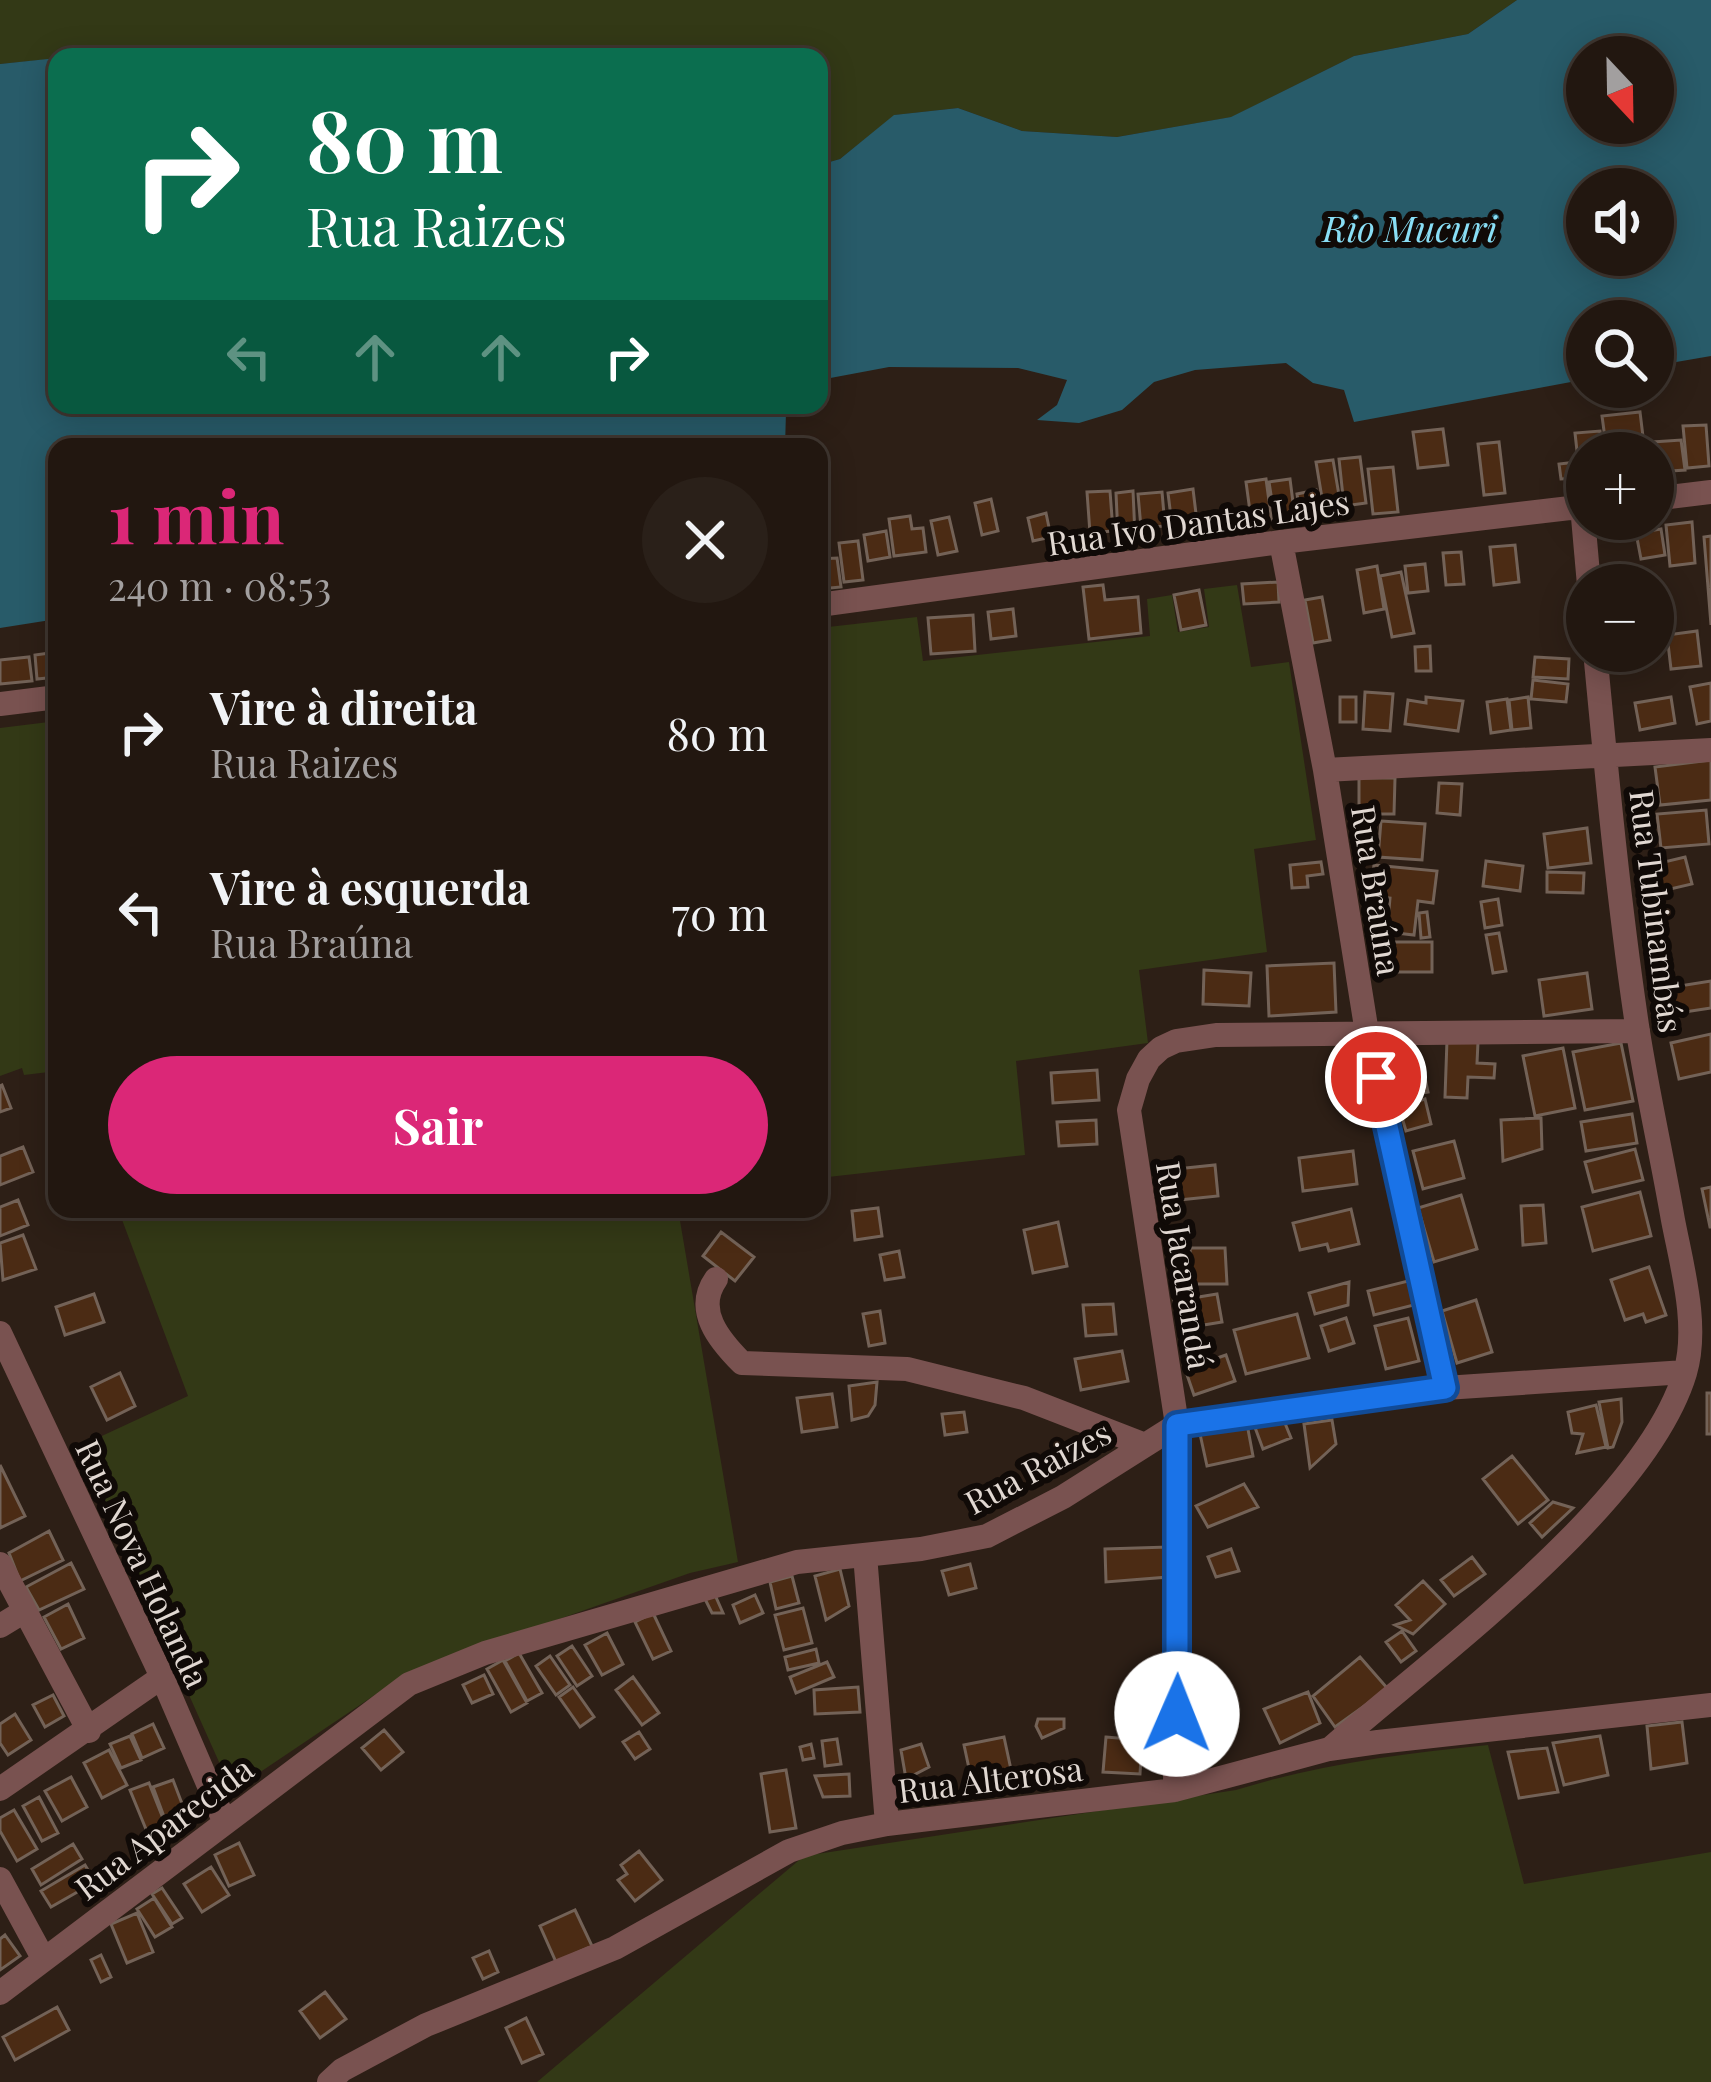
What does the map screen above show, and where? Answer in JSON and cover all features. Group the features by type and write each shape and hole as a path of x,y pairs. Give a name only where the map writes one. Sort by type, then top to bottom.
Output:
{"street":[{"path":"1674,496 1711,492"},
{"name":"Rua Ivo Dantas Lajes","path":"828,604 1566,508"},
{"name":"Rua Braúna","path":"1281,542 1325,770 1367,1033 1445,1388"},
{"name":"Rua Tubinambás","path":"1329,1749 1570,1538 1629,1473 1667,1412 1685,1372 1686,1289 1638,1031 1597,672"},
{"path":"0,704 48,698"},
{"path":"1325,770 1711,750"},
{"path":"1367,1033 1638,1031"},
{"name":"Rua Jacarandá","path":"1175,1790 1177,1425 1129,1110 1149,1059 1176,1041 1216,1035 1367,1033"},
{"path":"716,1279 706,1292 708,1316 742,1363 907,1370 1024,1398 1145,1445"},
{"name":"Rua Nova Holanda","path":"0,1333 163,1677 225,1823"},
{"name":"Rua Raizes","path":"367,1714 409,1684 485,1653 797,1562 987,1536 1063,1497 1177,1425 1445,1388 1685,1372"},
{"path":"865,1555 887,1824"},
{"path":"0,1564 89,1731"},
{"path":"0,1626 22,1612"},
{"path":"0,1789 163,1677"},
{"name":"Rua Alterosa","path":"329,2082 342,2070 426,2025 615,1948 789,1851 842,1833 1175,1790 1329,1749 1711,1705"},
{"name":"Rua Aparecida","path":"0,1994 367,1714"},
{"path":"0,1879 43,1958"}],"green space":[{"path":"0,0 1517,0 1468,34 1354,56 1232,117 1117,137 1022,131 958,108 895,115 840,159 828,162 828,48 48,48 48,59 0,64"},
{"path":"1237,585 1251,667 1289,662 1316,840 1254,849 1267,952 1139,970 1148,1043 1016,1061 1025,1155 828,1177 828,627 917,617 923,661 1150,636 1147,599 1172,595 1178,632 1209,627 1204,589"},
{"path":"48,722 48,1072 24,1075 22,1068 0,1076 0,728"},
{"path":"121,1218 680,1218 738,1562 690,1573 409,1672 232,1791 78,1447 188,1396"},
{"path":"1488,1745 1524,1884 1711,1852 1711,2082 537,2082 804,1856 1236,1790 1360,1761"}],"water":[{"name":"Rio Mucuri","path":"1517,0 1711,0 1711,356 1674,362 1674,300 1566,300 1566,383 1354,422 1344,390 1313,383 1286,363 1195,370 1154,382 1122,410 1079,423 1037,420 1057,405 1067,380 1018,368 889,367 828,378 828,162 840,159 894,115 958,108 1022,131 1117,137 1231,117 1354,56 1468,34"},
{"path":"48,59 48,414 786,414 785,438 48,438 48,620 0,628 0,64"}],"building":[{"path":"1640,412 1642,432 1604,432 1602,416"},
{"path":"1706,425 1709,466 1687,468 1683,426"},
{"path":"1443,429 1448,465 1418,468 1413,432"},
{"path":"1674,440 1681,440 1685,470 1674,471"},
{"path":"1499,442 1505,493 1484,495 1478,444"},
{"path":"1360,457 1366,503 1344,506 1339,459"},
{"path":"1333,460 1341,507 1324,510 1316,462"},
{"path":"1566,463 1566,479 1561,479 1559,464"},
{"path":"1393,467 1398,512 1373,514 1368,469"},
{"path":"1266,479 1272,523 1252,526 1246,482"},
{"path":"1290,479 1295,518 1275,520 1269,482"},
{"path":"1193,489 1197,522 1172,525 1168,493"},
{"path":"1316,490 1319,509 1300,512 1297,494"},
{"path":"1110,491 1113,531 1090,533 1087,492"},
{"path":"1133,491 1135,535 1118,536 1116,493"},
{"path":"1162,492 1165,526 1141,528 1138,494"},
{"path":"991,499 998,531 982,535 975,503"},
{"path":"1046,513 1051,537 1033,541 1028,518"},
{"path":"910,516 912,529 923,528 926,552 894,556 889,519"},
{"path":"949,517 957,551 938,555 931,521"},
{"path":"1692,522 1695,563 1670,564 1667,540 1674,540 1674,524"},
{"path":"886,531 890,557 868,561 864,535"},
{"path":"1711,536 1711,625 1704,537"},
{"path":"1637,540 1663,540 1665,555 1641,559"},
{"path":"858,541 863,580 844,582 839,543"},
{"path":"1515,545 1519,582 1494,585 1490,547"},
{"path":"1461,552 1464,584 1446,585 1443,553"},
{"path":"828,558 837,558 841,587 828,588"},
{"path":"1425,564 1428,591 1408,593 1405,566"},
{"path":"1377,566 1384,609 1364,613 1357,570"},
{"path":"1401,572 1414,633 1392,637 1380,576"},
{"path":"1278,582 1279,602 1244,604 1242,584"},
{"path":"1103,585 1105,600 1138,597 1141,633 1089,639 1083,587"},
{"path":"1199,590 1206,625 1181,630 1174,595"},
{"path":"1322,597 1330,640 1313,643 1305,600"},
{"path":"1013,609 1016,636 991,639 988,612"},
{"path":"973,615 975,651 931,654 928,618"},
{"path":"1697,631 1701,666 1674,669 1674,634"},
{"path":"1430,646 1431,671 1416,671 1415,647"},
{"path":"48,653 48,678 37,679 35,655"},
{"path":"29,657 32,681 0,684 0,660"},
{"path":"1535,657 1566,659 1568,679 1533,677"},
{"path":"1533,680 1568,684 1566,702 1531,699"},
{"path":"1711,683 1711,721 1697,724 1690,687"},
{"path":"1365,692 1393,694 1390,731 1363,729"},
{"path":"1340,697 1356,697 1356,722 1340,722"},
{"path":"1426,697 1463,701 1458,731 1405,724 1408,700 1426,703"},
{"path":"1528,697 1531,728 1512,730 1509,700"},
{"path":"1671,697 1675,723 1640,730 1635,703"},
{"path":"1507,699 1511,730 1491,733 1487,702"},
{"path":"1711,760 1711,800 1660,805 1655,767"},
{"path":"1359,778 1395,778 1394,814 1359,814"},
{"path":"1439,783 1462,784 1460,815 1437,813"},
{"path":"1706,810 1709,844 1661,848 1657,814"},
{"path":"1381,821 1425,824 1422,860 1378,857"},
{"path":"1587,828 1591,863 1548,868 1544,834"},
{"path":"1685,857 1692,884 1649,894 1643,867"},
{"path":"1486,861 1523,866 1520,891 1483,886"},
{"path":"1321,862 1323,874 1307,876 1308,887 1292,888 1290,865"},
{"path":"1374,865 1437,871 1433,903 1418,901 1414,935 1387,932 1390,898 1370,896"},
{"path":"1547,872 1584,873 1583,893 1547,892"},
{"path":"1498,899 1502,925 1485,928 1481,902"},
{"path":"1427,912 1430,937 1421,938 1419,913"},
{"path":"1499,933 1506,971 1493,973 1486,935"},
{"path":"1390,942 1432,942 1432,972 1390,972"},
{"path":"1334,963 1336,1012 1269,1016 1267,966"},
{"path":"1204,970 1251,973 1249,1006 1203,1004"},
{"path":"1587,973 1592,1009 1544,1016 1539,980"},
{"path":"1711,981 1711,1008 1671,1014 1667,988"},
{"path":"1711,1034 1711,1072 1679,1079 1671,1043"},
{"path":"1447,1040 1478,1042 1477,1063 1495,1064 1494,1078 1468,1077 1467,1098 1445,1097"},
{"path":"1621,1043 1633,1101 1585,1110 1573,1052"},
{"path":"1563,1048 1575,1108 1535,1116 1523,1056"},
{"path":"1423,1068 1428,1092 1407,1096 1402,1072"},
{"path":"1097,1070 1099,1100 1053,1103 1051,1073"},
{"path":"0,1086 11,1108 0,1112"},
{"path":"1425,1099 1431,1124 1406,1131 1399,1107"},
{"path":"1632,1114 1637,1143 1586,1151 1581,1122"},
{"path":"1541,1118 1542,1149 1503,1161 1501,1120"},
{"path":"1096,1120 1097,1144 1059,1146 1057,1122"},
{"path":"1454,1141 1464,1178 1423,1189 1413,1151"},
{"path":"23,1147 33,1172 0,1185 0,1156"},
{"path":"1635,1149 1643,1180 1593,1192 1585,1162"},
{"path":"1353,1151 1357,1184 1303,1191 1299,1158"},
{"path":"1215,1165 1218,1196 1169,1201 1166,1170"},
{"path":"1711,1187 1711,1227 1710,1227 1702,1189"},
{"path":"1640,1192 1651,1236 1593,1251 1582,1207"},
{"path":"1461,1195 1477,1249 1434,1262 1418,1208"},
{"path":"18,1200 28,1225 0,1236 0,1207"},
{"path":"1543,1205 1546,1243 1523,1245 1521,1206"},
{"path":"878,1208 882,1236 855,1240 852,1211"},
{"path":"1351,1209 1359,1244 1329,1251 1327,1244 1300,1250 1293,1223"},
{"path":"1058,1222 1067,1266 1033,1273 1024,1230"},
{"path":"721,1232 754,1257 735,1281 703,1256"},
{"path":"23,1235 36,1269 3,1280 0,1243"},
{"path":"1190,1248 1225,1248 1227,1284 1192,1284"},
{"path":"899,1251 904,1277 885,1280 880,1255"},
{"path":"1649,1267 1666,1315 1646,1322 1643,1314 1625,1320 1611,1280"},
{"path":"1408,1281 1414,1305 1374,1315 1368,1291"},
{"path":"1349,1282 1348,1305 1315,1314 1309,1293"},
{"path":"94,1294 104,1322 65,1335 56,1307"},
{"path":"1217,1294 1222,1322 1179,1329 1174,1301"},
{"path":"1476,1300 1492,1352 1457,1363 1442,1311"},
{"path":"1113,1304 1116,1334 1086,1336 1083,1305"},
{"path":"880,1311 885,1343 869,1346 863,1314"},
{"path":"1297,1314 1309,1358 1246,1374 1234,1330"},
{"path":"1346,1318 1354,1343 1329,1351 1321,1326"},
{"path":"1408,1318 1419,1361 1386,1369 1375,1326"},
{"path":"1122,1351 1128,1381 1081,1390 1075,1359"},
{"path":"1226,1355 1235,1381 1194,1395 1185,1369"},
{"path":"120,1373 135,1406 107,1420 91,1387"},
{"path":"877,1382 875,1405 868,1416 852,1420 849,1386"},
{"path":"1707,1393 1711,1393 1711,1434 1707,1434"},
{"path":"832,1394 837,1427 802,1432 797,1398"},
{"path":"1621,1399 1622,1422 1613,1447 1608,1448 1599,1402"},
{"path":"1596,1405 1606,1447 1577,1453 1583,1434 1572,1433 1568,1412"},
{"path":"1280,1411 1291,1438 1263,1449 1253,1422"},
{"path":"964,1412 967,1432 945,1435 942,1414"},
{"path":"1332,1420 1336,1444 1310,1468 1304,1424"},
{"path":"1247,1424 1253,1456 1207,1466 1200,1434"},
{"path":"1512,1456 1548,1500 1518,1524 1483,1479"},
{"path":"0,1465 25,1516 0,1528"},
{"path":"1244,1484 1258,1507 1208,1527 1196,1506"},
{"path":"1553,1502 1573,1508 1542,1537 1530,1523"},
{"path":"49,1531 63,1560 20,1581 9,1553"},
{"path":"1168,1547 1168,1577 1106,1582 1105,1549"},
{"path":"1231,1549 1239,1571 1216,1577 1208,1557"},
{"path":"1472,1557 1485,1574 1454,1596 1441,1580"},
{"path":"71,1563 84,1589 39,1610 26,1587"},
{"path":"970,1564 976,1588 949,1595 942,1571"},
{"path":"840,1569 849,1606 826,1620 815,1576"},
{"path":"792,1576 799,1603 776,1609 770,1582"},
{"path":"1423,1581 1445,1604 1413,1634 1395,1625 1410,1620 1396,1605"},
{"path":"715,1595 723,1613 712,1613 705,1599"},
{"path":"755,1595 763,1613 740,1623 733,1605"},
{"path":"68,1604 84,1638 61,1649 44,1617"},
{"path":"803,1608 812,1643 784,1650 775,1615"},
{"path":"653,1613 671,1651 653,1659 635,1622"},
{"path":"1402,1631 1416,1651 1401,1662 1386,1642"},
{"path":"607,1633 623,1664 602,1675 585,1645"},
{"path":"572,1646 592,1676 577,1686 557,1656"},
{"path":"816,1649 819,1663 788,1670 785,1657"},
{"path":"519,1653 542,1693 527,1701 505,1661"},
{"path":"550,1656 570,1685 556,1695 536,1666"},
{"path":"1360,1657 1388,1689 1335,1727 1313,1696"},
{"path":"503,1660 527,1703 511,1712 487,1669"},
{"path":"827,1662 834,1677 796,1693 790,1677"},
{"path":"484,1675 493,1694 472,1703 463,1685"},
{"path":"633,1677 659,1713 642,1725 616,1690"},
{"path":"573,1687 594,1717 580,1727 559,1697"},
{"path":"858,1687 860,1712 815,1714 814,1690"},
{"path":"1308,1692 1320,1723 1280,1743 1264,1709"},
{"path":"53,1695 64,1716 45,1727 33,1705"},
{"path":"15,1714 31,1740 8,1755 0,1743 0,1724"},
{"path":"1038,1719 1064,1719 1064,1728 1042,1738"},
{"path":"1682,1722 1687,1763 1651,1769 1647,1726"},
{"path":"153,1724 164,1748 142,1758 132,1734"},
{"path":"384,1730 403,1752 381,1770 362,1748"},
{"path":"639,1732 650,1749 635,1759 623,1742"},
{"path":"130,1736 141,1760 121,1768 110,1744"},
{"path":"1600,1736 1608,1775 1564,1785 1553,1743"},
{"path":"1004,1737 1013,1779 973,1787 964,1745"},
{"path":"1106,1737 1142,1740 1140,1774 1103,1772"},
{"path":"837,1739 841,1764 825,1766 822,1741"},
{"path":"811,1744 814,1758 803,1760 800,1747"},
{"path":"921,1744 929,1767 906,1779 901,1750"},
{"path":"1547,1748 1558,1792 1519,1798 1508,1752"},
{"path":"109,1750 127,1785 102,1798 84,1763"},
{"path":"786,1770 796,1828 770,1832 761,1774"},
{"path":"849,1774 850,1796 823,1797 815,1776"},
{"path":"71,1777 87,1807 62,1821 45,1791"},
{"path":"173,1780 189,1822 169,1830 153,1787"},
{"path":"149,1783 168,1831 150,1839 130,1790"},
{"path":"39,1797 58,1833 42,1841 23,1806"},
{"path":"14,1810 37,1849 17,1861 0,1831 0,1818"},
{"path":"239,1843 254,1875 229,1886 215,1855"},
{"path":"73,1844 82,1859 41,1885 32,1869"},
{"path":"639,1851 662,1880 635,1901 618,1880 627,1874 621,1865"},
{"path":"85,1865 95,1882 51,1907 41,1891"},
{"path":"211,1867 229,1895 202,1912 184,1884"},
{"path":"162,1888 182,1918 172,1924 152,1894"},
{"path":"154,1898 172,1927 155,1937 137,1909"},
{"path":"575,1910 592,1946 556,1962 540,1926"},
{"path":"137,1913 153,1952 127,1963 111,1924"},
{"path":"5,1935 20,1956 0,1970 0,1939"},
{"path":"489,1951 498,1972 483,1979 473,1958"},
{"path":"101,1955 111,1977 101,1982 91,1960"},
{"path":"325,1992 346,2019 320,2038 300,2011"},
{"path":"57,2007 69,2030 15,2060 3,2037"},
{"path":"526,2018 543,2054 522,2063 506,2028"}],"route":[{"path":"1177,1714 1177,1425 1445,1388 1376,1077"}]}
